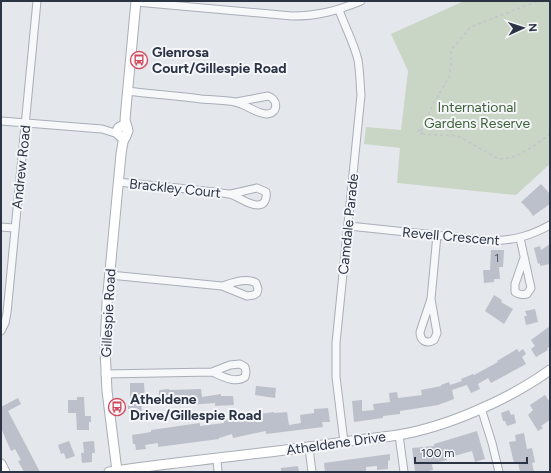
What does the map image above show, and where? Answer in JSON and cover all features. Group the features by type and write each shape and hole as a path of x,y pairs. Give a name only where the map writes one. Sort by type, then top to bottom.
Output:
{"street":[{"name":"Andrew Road","path":"1,331 5,323 7,313 37,1"},
{"path":"136,1 292,16 312,16 339,10 361,1"},
{"name":"Gillespie Road","path":"115,472 105,374 105,327 121,154 121,131 128,91 136,1"},
{"name":"Camdale Parade","path":"339,10 354,48 360,77 361,95 336,360 338,398 344,442"},
{"path":"128,91 236,102 268,114 274,110 276,104 272,97 268,96 236,102"},
{"path":"1,121 121,131"},
{"name":"Brackley Court","path":"118,182 231,194"},
{"name":"Revell Crescent","path":"349,226 492,241 520,238 550,225"},
{"path":"1,227 14,228"},
{"path":"431,298 437,333 434,340 426,342 420,337 420,332 431,298 437,235"},
{"path":"520,238 524,258"},
{"path":"110,275 222,286"},
{"name":"Atheldene Drive","path":"115,472 216,458 309,448 399,435 422,429 481,408 521,388 550,370"},
{"path":"105,374 212,372"},
{"path":"481,408 499,472"},
{"path":"399,435 404,472"},
{"path":"309,448 312,472"},
{"path":"216,458 218,472"},
{"path":"1,464 5,472"}],"path":[{"path":"538,1 473,26 469,29 451,52 450,72 421,130 418,131 418,133 458,136 497,158 504,159 515,156 534,146 550,134"},
{"path":"438,95 443,117 453,136"},
{"path":"421,130 422,134"}],"green space":[{"name":"International Gardens Reserve","path":"464,1 550,1 550,164 516,195 397,183 400,148 364,144 366,127 401,130 408,71 391,34"}],"building":[{"path":"541,184 550,194 550,204 533,216 521,202"},
{"path":"550,244 550,264 540,266 540,263 538,264 534,248 540,246 541,250"},
{"path":"491,250 504,250 503,267 499,267 500,279 494,279 494,282 484,283 483,270 490,270"},
{"path":"494,295 502,300 501,302 513,309 504,324 485,311"},
{"path":"535,309 538,322 526,325 524,316 527,316 525,311"},
{"path":"550,326 550,347 547,348 548,350 536,357 531,349 535,346 531,340"},
{"path":"517,349 519,352 523,349 526,354 522,357 526,364 491,383 488,378 478,384 480,389 471,393 467,385 452,390 454,399 438,405 400,411 400,414 383,416 383,418 354,422 352,401 362,400 362,411 374,410 373,404 390,402 389,393 397,392 398,398 422,395 421,390 441,386 449,382 450,385 462,381 461,379 473,374 474,375 498,362 497,361"},
{"path":"130,383 144,383 145,399 141,399 142,417 134,417 134,414 130,414 130,409 128,409 128,403 130,402"},
{"path":"256,386 276,388 275,398 255,395"},
{"path":"201,389 202,397 221,394 221,396 233,396 234,405 215,406 215,403 175,406 175,404 157,405 159,390"},
{"path":"545,395 550,402 550,420 541,426 543,428 538,431 528,415 533,410 530,405"},
{"path":"77,397 84,397 85,416 91,416 89,430 77,430 76,413 68,413 68,400 77,400"},
{"path":"18,398 21,404 8,411 40,472 24,472 18,461 21,460 15,449 11,451 1,428 1,407"},
{"path":"328,408 330,422 322,422 323,427 266,434 266,431 233,438 232,434 219,439 158,447 158,443 145,445 146,449 136,450 135,444 133,444 132,435 151,432 151,430 200,423 200,426 224,423 223,420 235,418 236,421 259,414 274,412 287,412 289,425 301,423 300,415 314,413 314,409"},
{"path":"509,410 511,415 514,414 516,423 507,426 505,421 503,421 501,413"},
{"path":"477,431 485,459 475,462 472,451 432,464 433,470 429,472 415,471 412,448 434,446 434,444"},
{"path":"524,433 527,449 532,448 535,462 532,463 534,472 520,472 518,462 514,463 509,442 516,441 515,435"},
{"path":"69,441 75,456 66,459 64,453 61,454 58,445"},
{"path":"94,441 95,453 92,453 92,462 82,463 81,453 84,453 83,442"},
{"path":"390,454 388,469 377,470 377,466 366,467 366,472 325,472 324,463"},
{"path":"298,466 299,472 281,472 281,468"}],"place":[{"name":"Glenrosa Court/Gillespie Road","path":"139,60"},
{"name":"Atheldene Drive/Gillespie Road","path":"117,407"}]}
